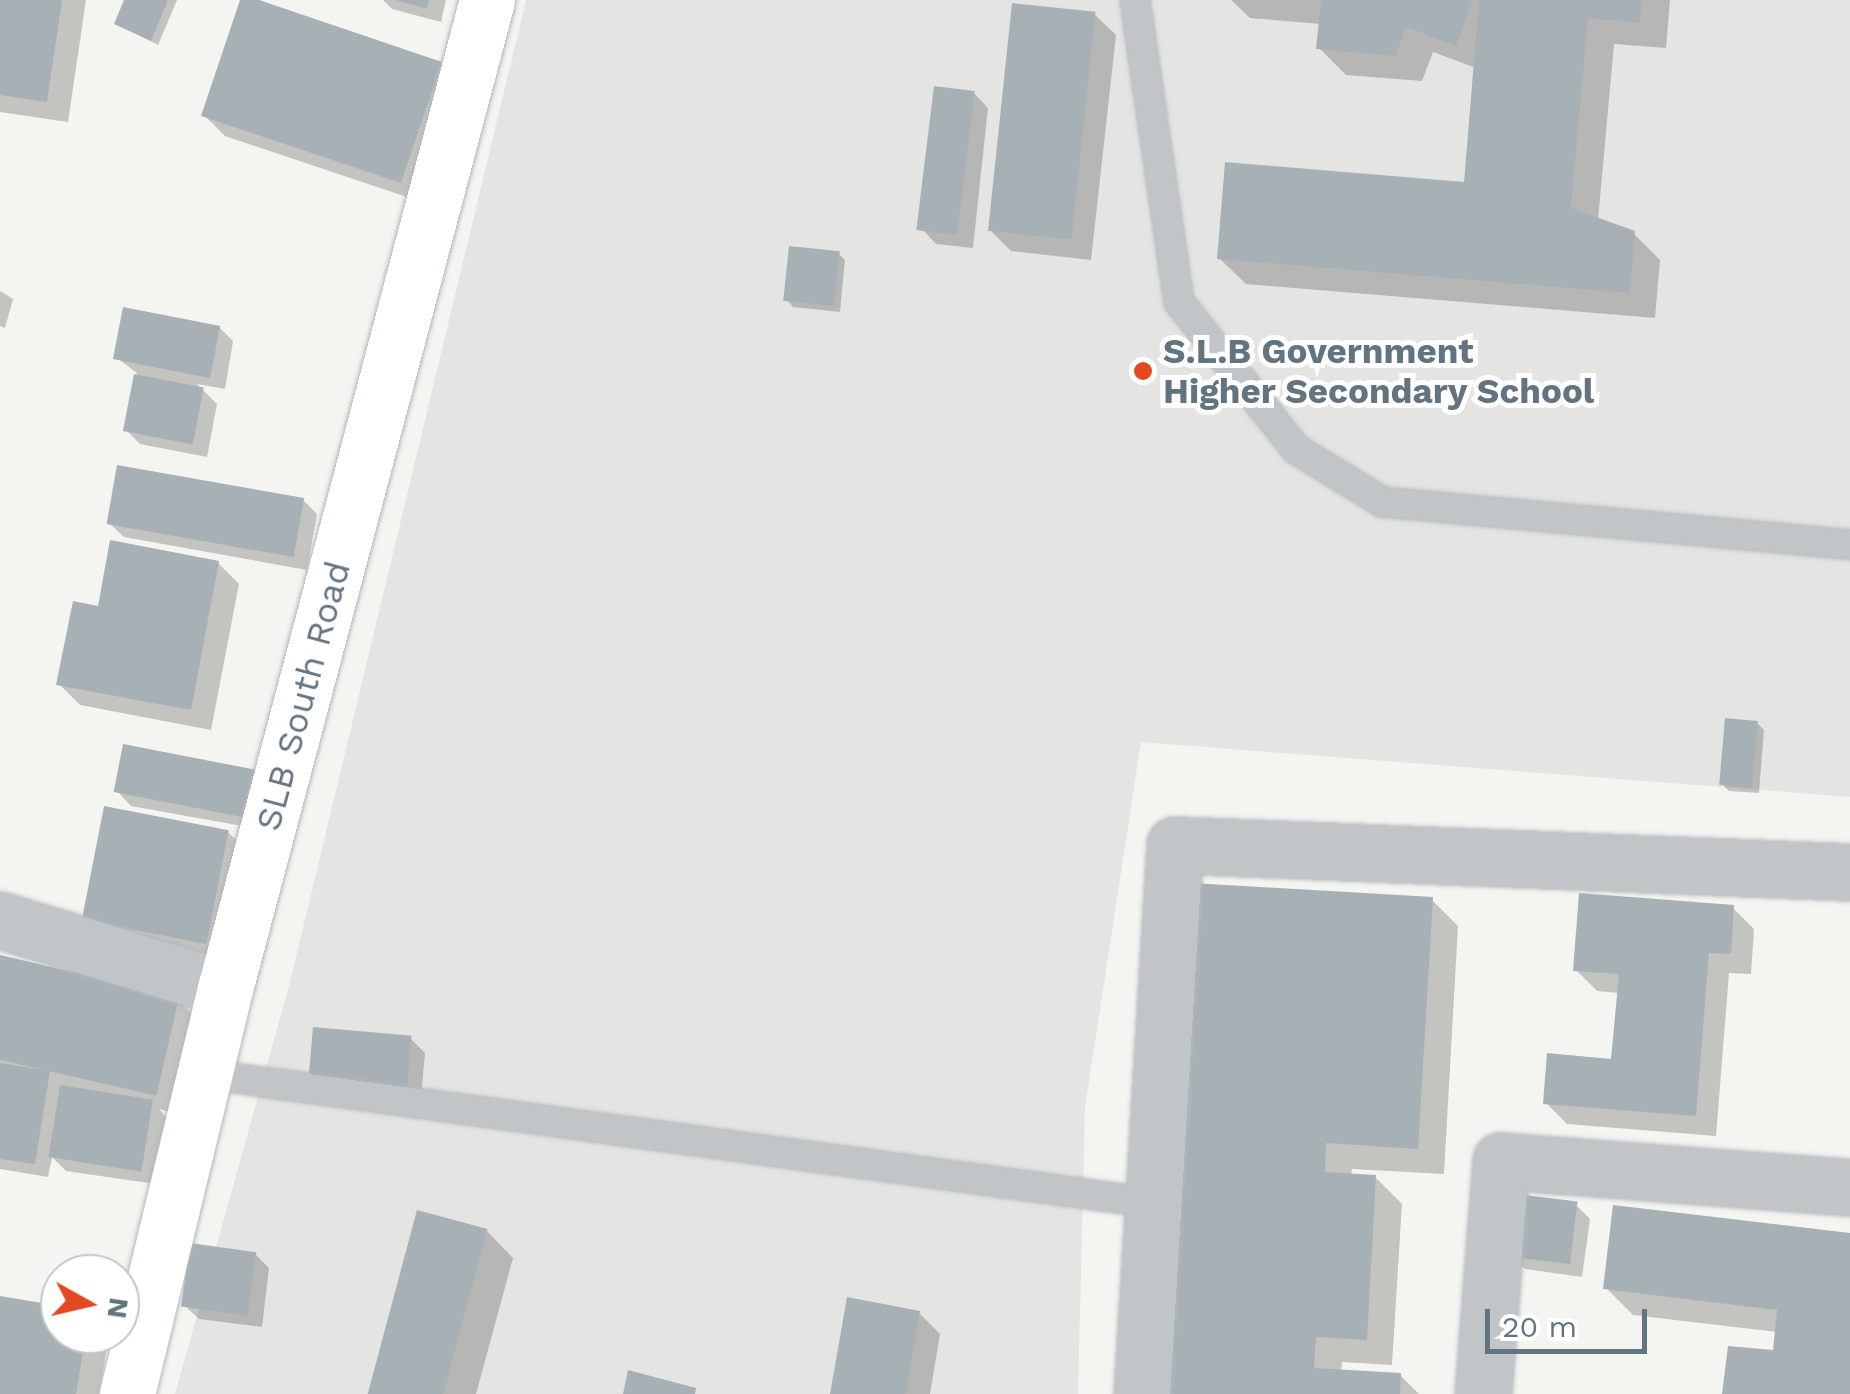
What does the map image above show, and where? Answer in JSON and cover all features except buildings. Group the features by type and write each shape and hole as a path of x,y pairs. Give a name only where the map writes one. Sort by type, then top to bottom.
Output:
{"street":[{"name":"SLB South Road","path":"126,1394 225,989 487,0"},
{"path":"1142,1394 1174,845 1850,872"},
{"path":"0,920 225,989"},
{"path":"1483,1394 1501,1162 1850,1187"}],"lane":[{"path":"1135,0 1179,302 1296,450 1382,502 1850,545"},
{"path":"204,1074 1153,1203"}],"shaded area":[{"name":"S.L.B Government Higher Secondary School","path":"526,0 1850,0 1850,797 1141,742 1085,1107 1078,1394 175,1394 289,986"}],"place":[{"name":"S.L.B Government Higher Secondary School","path":"1143,371"}]}
